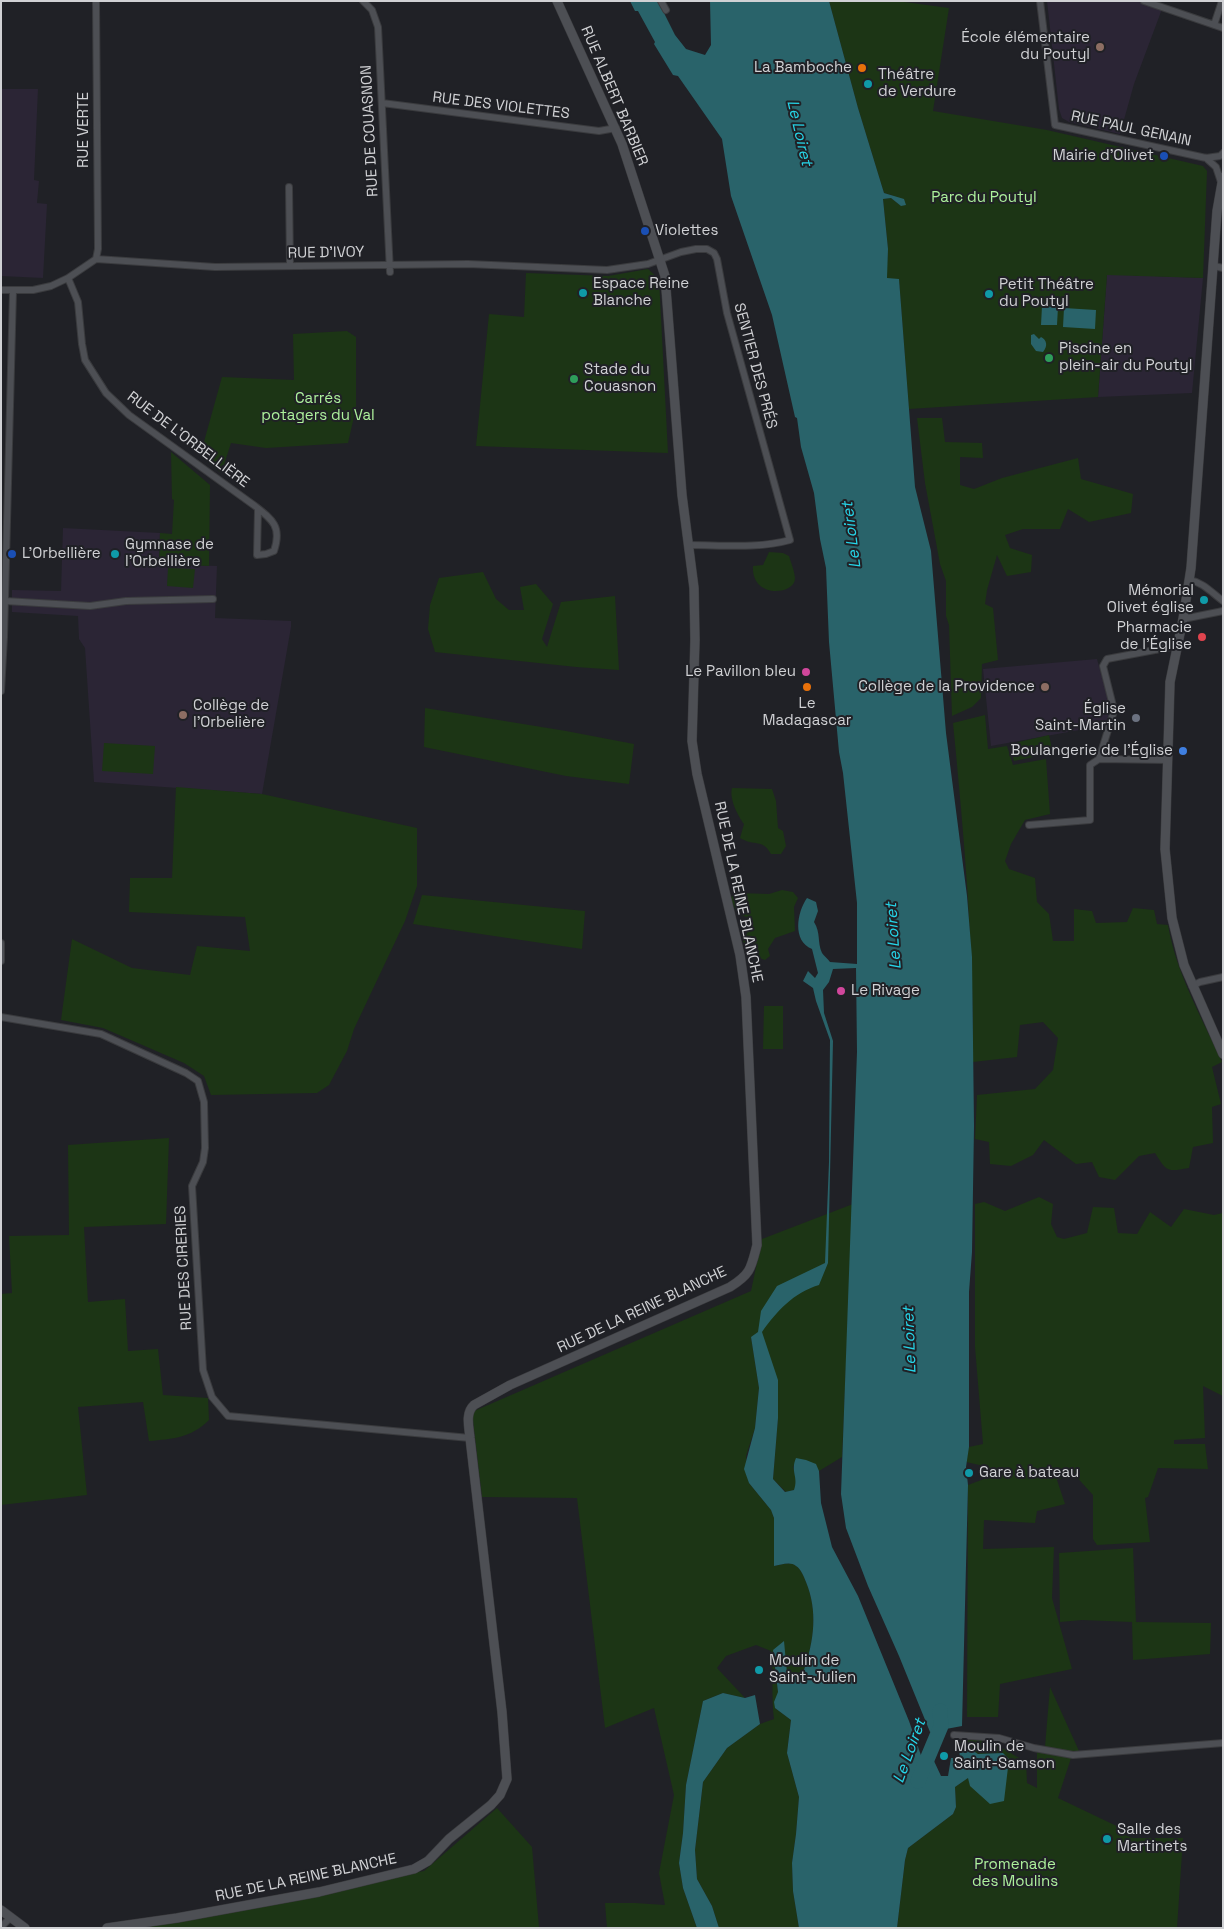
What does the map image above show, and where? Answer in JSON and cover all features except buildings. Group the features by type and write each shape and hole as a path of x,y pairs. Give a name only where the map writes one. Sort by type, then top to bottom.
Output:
{"street":[{"name":"RUE VERTE","path":"96,1 98,248 96,258"},
{"name":"RUE DE COUASNON","path":"364,1 372,10 378,27 390,272"},
{"name":"RUE ALBERT BARBIER","path":"557,1 616,128 660,260"},
{"path":"661,1 666,10"},
{"name":"RUE PAUL GENAIN","path":"1040,1 1056,125 1206,158 1223,154"},
{"path":"1144,1 1165,5 1223,28"},
{"path":"1214,25 1221,12 1222,1"},
{"name":"RUE DES VIOLETTES","path":"382,103 599,131 616,128"},
{"name":"RUE PAUL GENAIN","path":"1206,158 1216,167 1222,180"},
{"path":"1222,180 1217,211 1218,267 1189,580 1170,682 1167,838 1165,849 1172,918 1184,965 1223,1041"},
{"path":"289,187 290,266"},
{"name":"SENTIER DES PRÉS","path":"660,260 681,252 707,249 714,253 718,259 727,313 790,540 762,545 688,545"},
{"name":"RUE D'IVOY","path":"96,258 215,267 468,264 607,270 648,264 660,260"},
{"path":"1,290 41,289 68,278 96,258"},
{"name":"RUE DE LA REINE BLANCHE","path":"107,1928 177,1918 319,1892 414,1868 428,1861 449,1839 491,1805 500,1795 507,1779 470,1438 468,1414 470,1409 510,1386 730,1287 742,1280 751,1268 757,1244 746,997 740,955 697,774 692,741 694,588 682,495 665,276 660,260"},
{"name":"RUE DE L'ORBELLIÈRE","path":"68,278 78,302 82,344 86,360 106,393 129,415 269,517 276,527 278,539 274,551 257,555 258,509"},
{"path":"1,692 13,291"},
{"path":"1189,580 1199,582 1223,601"},
{"path":"5,601 90,606 126,601 212,599"},
{"path":"1183,619 1223,611"},
{"path":"1099,759 1113,714 1113,706 1102,666 1108,659 1176,646"},
{"path":"1029,825 1090,820 1090,765 1099,759 1167,760"},
{"path":"1,943 1,961"},
{"path":"1194,985 1223,977"},
{"path":"1194,985 1223,1054"},
{"name":"RUE DES CIRERIES","path":"1,1017 101,1034 186,1073 198,1081 204,1102 206,1148 203,1162 192,1186 203,1370 212,1398 228,1416 470,1438"},
{"path":"954,1735 999,1738 1034,1748 1073,1755 1223,1743"},
{"path":"1,1910 25,1928"},
{"path":"1,1927 11,1917"}],"shaded area":[{"name":"École élémentaire du Poutyl","path":"1047,1 1138,1 1162,9 1134,84 1120,134 1069,122 1062,118 1059,109"},
{"path":"1,89 38,89 34,180 39,181 37,203 47,204 43,278 1,276"},
{"path":"1107,274 1203,278 1192,393 1098,397"},
{"name":"Collège de l'Orbelière","path":"63,528 160,533 159,564 217,566 215,618 291,621 262,794 94,782 85,648 79,639 78,616 12,612 12,590 61,591"},
{"name":"Collège de la Providence","path":"1097,659 1110,706 1111,715 1107,725 991,746 983,669"}],"green space":[{"name":"Parc du Poutyl","path":"829,1 897,1 949,8 933,111 1047,130 1203,166 1207,171 1203,278 1107,275 1098,397 909,409 899,280 886,279 888,249 883,199 891,198 901,206 892,195 884,193 858,108"},
{"name":"Stade du Couasnon","path":"648,269 659,279 668,453 476,446 489,314 524,317 526,273 608,276"},
{"name":"Carrés potagers du Val","path":"347,331 356,337 356,408 348,443 266,448 231,443 220,472 200,456 222,377 294,380 293,334"},
{"path":"917,418 942,418 945,442 982,443 983,458 960,457 960,485 974,489 1002,478 1078,458 1081,479 1133,494 1131,513 1089,522 1068,509 1060,529 1023,529 1005,535 1010,548 1032,555 1031,572 1007,576 997,555 985,604 993,608 998,660 982,664 981,698 972,707 952,716 949,625 946,616 946,581 940,564 925,483"},
{"path":"171,452 210,485 209,566 159,564 160,533 172,534 174,500 172,499"},
{"path":"769,552 783,553 789,556 794,570 795,579 793,584 781,591 765,589 754,577 753,566 763,565"},
{"path":"168,568 195,569 193,588 167,586"},
{"path":"483,572 496,599 509,610 524,610 520,587 536,584 553,604 542,639 547,647 561,602 615,596 619,670 435,652 428,629 430,605 439,578"},
{"path":"425,708 634,744 629,784 566,776 424,747"},
{"path":"985,715 988,749 1007,746 1013,765 1046,759 1050,814 1025,820 1011,844 1005,861 1009,869 1035,878 1037,902 1049,914 1053,941 1074,941 1074,909 1092,911 1096,923 1127,922 1133,908 1154,910 1157,924 1168,925 1183,978 1222,1062 1212,1067 1221,1104 1212,1107 1213,1143 1193,1147 1189,1168 1168,1169 1162,1164 1155,1153 1139,1156 1115,1180 1099,1177 1092,1162 1076,1164 1044,1140 1033,1155 1011,1166 990,1164 989,1142 975,1139 977,1095 1035,1089 1053,1070 1058,1038 1043,1022 1020,1025 1017,1057 973,1062 970,934 953,723"},
{"path":"1049,735 1053,753 1014,761 1010,744"},
{"path":"104,743 155,746 153,774 102,771"},
{"path":"176,787 262,794 417,828 417,886 405,921 354,1029 347,1051 329,1085 317,1093 211,1095 204,1076 184,1063 103,1028 61,1020 72,939 132,968 190,975 197,946 250,951 245,917 129,912 130,878 172,878"},
{"path":"732,788 772,789 776,801 778,828 783,831 786,846 781,854 771,854 761,844 745,841 740,838 744,824 733,802"},
{"path":"782,890 793,892 798,898 794,907 795,931 775,938 768,949 770,956 765,960 751,954 745,945 743,941 752,924 749,918 738,914 731,901 731,897 737,893 769,894"},
{"path":"422,895 585,911 582,949 413,924"},
{"path":"764,1006 783,1006 783,1049 763,1049"},
{"path":"169,1138 166,1224 84,1227 88,1302 125,1299 128,1351 158,1349 163,1395 208,1398 209,1420 188,1434 149,1441 143,1402 78,1407 87,1495 1,1505 1,1294 12,1293 9,1236 69,1235 68,1145"},
{"path":"1039,1197 1053,1204 1051,1224 1057,1237 1064,1239 1087,1233 1093,1207 1114,1208 1118,1233 1137,1234 1150,1212 1171,1227 1184,1209 1214,1215 1223,1213 1223,1396 1203,1386 1205,1438 1174,1440 1174,1444 1205,1444 1208,1469 1158,1468 1148,1497 1145,1498 1150,1542 1097,1545 1093,1539 1093,1495 1073,1473 1057,1480 1065,1504 1037,1511 1035,1523 984,1520 983,1549 1054,1547 1052,1598 1072,1669 1000,1684 998,1717 967,1717 968,1485 984,1479 984,1466 966,1462 969,1447 983,1444 975,1347 975,1204 984,1202 1005,1211"},
{"path":"853,1204 842,1457 819,1471 815,1464 793,1466 797,1483 794,1490 786,1492 773,1479 778,1418 778,1380 751,1337 759,1388 755,1428 746,1456 749,1483 771,1510 774,1518 774,1566 791,1564 799,1569 810,1593 813,1615 812,1637 804,1670 795,1676 787,1673 773,1650 778,1692 775,1708 791,1720 787,1753 799,1797 792,1863 793,1891 799,1928 719,1928 712,1906 697,1879 695,1850 703,1782 727,1748 760,1724 774,1719 771,1651 756,1645 726,1656 717,1668 745,1698 723,1693 703,1701 686,1785 679,1863 683,1888 697,1928 607,1928 605,1903 665,1905 659,1873 674,1795 654,1708 605,1728 577,1498 482,1497 472,1412 751,1291 762,1239"},
{"path":"1133,1548 1136,1622 1211,1623 1210,1654 1133,1660 1132,1622 1082,1620 1060,1622 1059,1553"},
{"path":"1050,1687 1079,1751 1070,1752 1045,1747"},
{"name":"Promenade des Moulins","path":"977,1739 990,1741 1026,1762 1027,1783 1037,1788 1037,1752 1071,1758 1058,1798 1127,1831 1125,1835 1132,1838 1183,1838 1177,1928 897,1928 908,1848 953,1814 956,1807 955,1787 1003,1753 978,1754 959,1742"},
{"path":"497,1808 532,1847 539,1927 126,1928 424,1871"}],"water":[{"path":"630,1 658,1 675,35 686,49 705,55 711,45 710,1 829,1 858,108 884,193 904,199 906,205 901,206 891,198 883,199 888,249 887,278 899,279 915,487 931,551 946,733 967,896 972,957 974,1126 972,1252 969,1292 969,1447 966,1467 968,1485 962,1726 930,1732 868,1586 846,1528 841,1494 857,1052 856,968 833,969 829,982 823,990 824,1013 833,1041 828,1263 819,1285 793,1298 762,1332 778,1380 778,1418 773,1479 785,1492 794,1490 796,1481 794,1463 796,1458 816,1464 819,1471 821,1503 832,1547 858,1596 909,1721 924,1764 934,1761 941,1776 948,1776 951,1758 956,1762 960,1762 959,1742 978,1754 1003,1753 1009,1759 1004,1801 990,1804 970,1786 968,1778 955,1787 956,1807 953,1814 908,1848 897,1928 799,1928 793,1891 792,1863 799,1797 787,1753 791,1720 775,1708 774,1702 778,1692 773,1650 784,1641 787,1673 795,1676 804,1670 812,1637 812,1604 806,1582 798,1567 788,1564 774,1566 774,1518 771,1510 749,1483 744,1469 755,1428 759,1388 751,1337 758,1332 761,1311 777,1286 825,1263 829,1162 830,1040 813,988 803,981 808,971 815,978 818,973 812,949 801,940 799,933 799,918 807,898 816,902 818,911 814,922 818,930 823,954 830,962 857,964 857,903 839,752 829,642 826,568 814,493 801,447 797,418 795,417 772,315 731,196 722,139 678,76 673,75 654,44 655,42 638,11 635,11"},
{"path":"1042,306 1058,307 1057,325 1041,325"},
{"path":"1064,308 1096,310 1095,329 1063,327"},
{"path":"1034,334 1039,339 1041,337 1046,341 1046,348 1043,352 1036,351 1031,344 1031,335"},
{"path":"723,1693 745,1698 755,1695 760,1724 727,1748 703,1782 695,1850 697,1879 712,1906 719,1928 697,1928 683,1888 679,1863 686,1785 703,1701"}],"waterway":[{"name":"Le Loiret","path":"918,1781 941,1726 940,1711"}],"place":[{"name":"École élémentaire du Poutyl","path":"1100,47"},
{"name":"La Bamboche","path":"862,68"},
{"name":"Théâtre de Verdure","path":"868,84"},
{"name":"Mairie d'Olivet","path":"1164,156"},
{"name":"Violettes","path":"645,231"},
{"name":"Espace Reine Blanche","path":"583,293"},
{"name":"Petit Théâtre du Poutyl","path":"989,294"},
{"name":"Piscine en plein-air du Poutyl","path":"1049,358"},
{"name":"Stade du Couasnon","path":"574,379"},
{"name":"L'Orbellière","path":"12,554"},
{"name":"Gymnase de l'Orbellière","path":"115,554"},
{"name":"Mémorial Olivet église","path":"1204,600"},
{"name":"Pharmacie de l'Église","path":"1202,637"},
{"name":"Le Pavillon bleu","path":"806,672"},
{"name":"Le Madagascar","path":"807,687"},
{"name":"Collège de la Providence","path":"1045,687"},
{"name":"Collège de l'Orbelière","path":"183,715"},
{"name":"Église Saint-Martin","path":"1136,718"},
{"name":"Boulangerie de l'Église","path":"1183,751"},
{"name":"Le Rivage","path":"841,991"},
{"name":"Gare à bateau","path":"969,1473"},
{"name":"Moulin de Saint-Julien","path":"759,1670"},
{"name":"Moulin de Saint-Samson","path":"944,1756"},
{"name":"Salle des Martinets","path":"1107,1839"}]}
